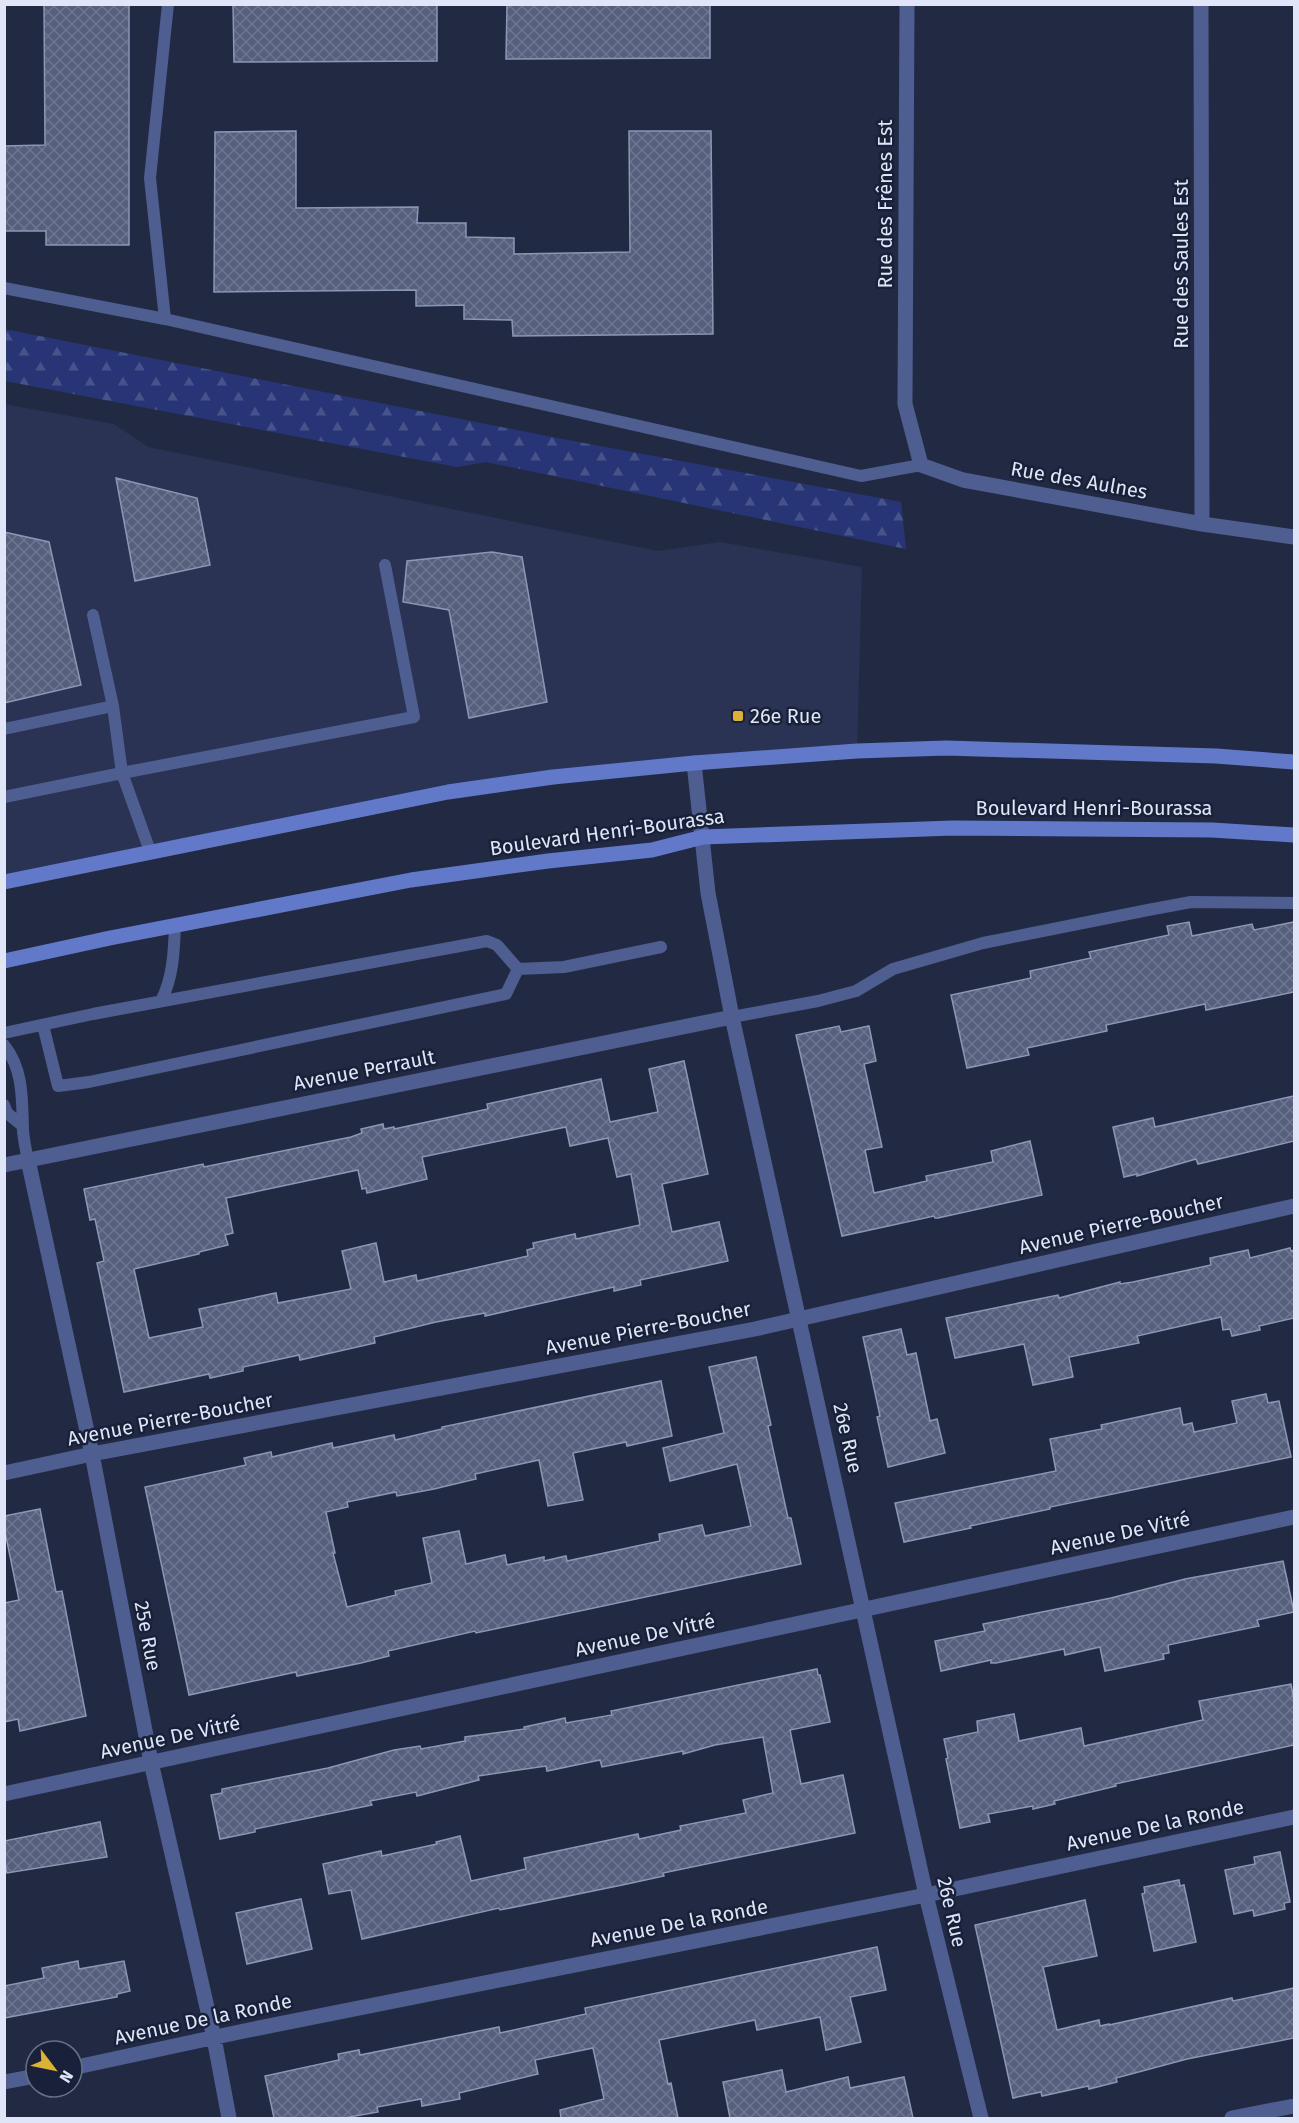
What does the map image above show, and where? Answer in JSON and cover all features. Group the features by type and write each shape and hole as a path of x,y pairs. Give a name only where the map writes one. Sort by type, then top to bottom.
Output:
{"main road":[{"path":"4,882 448,792 553,777 694,763 857,751 946,748 1216,756 1294,762"},
{"name":"Boulevard Henri-Bourassa","path":"4,961 411,880 548,861 652,850 703,837 953,828 1212,830 1294,836"}],"street":[{"name":"Rue des Frênes Est","path":"907,4 905,404 921,465"},
{"name":"Rue des Saules Est","path":"1201,4 1202,524"},
{"name":"Rue des Aulnes","path":"921,465 963,480 1202,524 1294,537"},
{"name":"26e Rue","path":"694,763 708,893 732,1017 926,1895 981,2118"},
{"name":"Avenue Perrault","path":"4,1165 732,1017"},
{"name":"25e Rue","path":"28,1160 92,1454 151,1762 230,2118"},
{"name":"Avenue Pierre-Boucher","path":"4,1473 92,1454 743,1332 1294,1206"},
{"name":"Avenue De Vitré","path":"4,1794 1294,1517"},
{"name":"Avenue De la Ronde","path":"84,2065 926,1895 1294,1817"},
{"path":"4,2082 24,2078"},
{"path":"1232,2118 1294,2106"}],"lane":[{"path":"165,319 150,178 168,4"},
{"path":"4,288 165,319 861,476 921,465"},
{"path":"4,797 122,772 414,717 385,566"},
{"path":"93,615 113,706 122,772 150,851"},
{"path":"4,729 113,706"},
{"path":"732,1017 818,1001 856,991 893,969 983,943 1191,902 1294,903"},
{"path":"161,1001 166,992 172,966 174,926"},
{"path":"4,1032 487,941 497,945 518,969"},
{"path":"518,969 564,967 661,947"},
{"path":"43,1025 58,1086 89,1083 506,994 518,969"},
{"path":"4,1045 13,1055 24,1095 23,1126 28,1160"},
{"path":"4,1105 8,1113 23,1126"}],"shaded area":[{"path":"4,404 114,424 148,447 658,551 720,542 862,567 857,751 553,777 5,882"}],"green space":[{"path":"4,329 557,438 901,502 906,549 486,462 457,467 5,381"}],"building":[{"path":"44,4 129,4 129,245 46,245 46,231 4,231 4,146 45,145"},
{"path":"233,4 437,4 437,61 234,62"},
{"path":"507,4 710,4 710,58 506,59"},
{"path":"296,131 296,208 418,207 417,223 466,223 466,237 514,238 514,254 630,252 629,131 711,131 713,334 513,336 512,320 464,319 464,305 416,306 416,290 214,292 215,132"},
{"path":"116,478 197,498 210,565 135,581"},
{"path":"4,532 49,542 81,685 4,703"},
{"path":"492,552 522,557 547,702 469,718 449,610 403,602 407,561"},
{"path":"1189,922 1192,936 1252,924 1254,930 1294,922 1294,992 1206,1010 1205,1004 1106,1025 1107,1031 1027,1048 1029,1055 967,1068 951,995 1031,978 1030,971 1091,958 1089,952 1169,935 1167,926"},
{"path":"839,1026 841,1032 869,1026 876,1061 864,1064 882,1147 865,1150 874,1193 927,1181 926,1176 993,1162 991,1151 1030,1141 1042,1195 842,1236 796,1035"},
{"path":"684,1061 708,1174 662,1184 672,1232 719,1222 728,1261 640,1280 641,1285 614,1291 614,1287 485,1316 485,1313 436,1322 374,1337 375,1343 300,1360 299,1355 243,1367 243,1371 210,1378 209,1374 124,1392 97,1263 104,1261 95,1219 90,1220 84,1189 351,1137 362,1133 361,1129 383,1124 384,1129 394,1127 394,1129 488,1109 487,1104 601,1079 610,1122 658,1112 649,1069","holes":["566,1127 570,1146 608,1138 617,1177 631,1174 640,1225 576,1239 575,1234 533,1243 534,1248 527,1250 528,1256 417,1281 416,1275 384,1282 376,1243 342,1251 351,1289 278,1303 276,1293 199,1309 203,1327 149,1338 134,1269 228,1245 225,1235 233,1233 226,1198 358,1170 362,1189 366,1188 367,1193 427,1179 422,1157"]},
{"path":"1294,1096 1294,1141 1198,1164 1196,1159 1137,1176 1137,1174 1124,1177 1113,1127 1153,1118 1155,1127"},
{"path":"1290,1248 1291,1251 1294,1250 1294,1318 1259,1326 1260,1330 1232,1336 1230,1329 1223,1330 1221,1317 1137,1336 1139,1343 1069,1357 1073,1377 1033,1385 1024,1344 955,1358 946,1318 1058,1295 1059,1298 1120,1282 1120,1284 1133,1282 1211,1265 1210,1258 1248,1250 1250,1258"},
{"path":"901,1329 907,1355 916,1353 930,1421 937,1419 945,1453 888,1467 863,1337"},
{"path":"756,1357 788,1518 791,1518 801,1564 476,1633 475,1631 388,1651 389,1656 361,1663 297,1676 296,1672 189,1695 145,1487 246,1465 244,1458 271,1452 272,1457 332,1443 333,1448 394,1435 395,1440 442,1429 442,1427 661,1381 672,1436 627,1446 626,1442 573,1453 583,1500 548,1506 539,1460 475,1474 476,1479 434,1489 397,1496 396,1492 347,1502 348,1507 326,1512 335,1553 333,1553 347,1607 396,1595 395,1591 432,1583 423,1538 459,1531 466,1564 505,1555 507,1565 544,1557 544,1561 566,1556 567,1561 660,1541 659,1534 702,1525 705,1536 751,1526 737,1464 670,1481 663,1448 724,1433 709,1367"},
{"path":"1266,1394 1268,1403 1279,1401 1291,1457 1050,1507 1050,1509 970,1526 971,1528 904,1542 895,1503 1056,1471 1050,1439 1102,1429 1101,1425 1180,1408 1183,1425 1192,1423 1194,1432 1237,1423 1232,1401"},
{"path":"40,1509 56,1592 62,1591 86,1716 20,1731 18,1719 4,1722 4,1603 19,1600 4,1527 4,1516"},
{"path":"1283,1561 1294,1612 1257,1620 1259,1626 1168,1645 1169,1653 1163,1654 1164,1659 1105,1671 1100,1647 1065,1655 1064,1649 996,1663 991,1663 991,1660 941,1671 935,1641 985,1631 983,1624 1111,1598 1185,1579"},
{"path":"817,1669 830,1722 790,1730 801,1784 843,1775 855,1833 663,1873 664,1876 627,1884 500,1910 499,1908 362,1939 351,1890 329,1894 323,1864 381,1851 382,1856 437,1844 436,1842 460,1836 471,1881 526,1869 524,1858 638,1834 639,1839 681,1830 680,1826 746,1813 743,1800 773,1793 763,1737 715,1745 683,1754 683,1751 602,1767 600,1760 547,1771 546,1766 478,1776 479,1780 417,1796 416,1792 370,1801 372,1805 255,1829 255,1832 220,1839 211,1795 222,1793 222,1789 328,1768 394,1750 420,1746 421,1749 465,1741 465,1737 525,1729 524,1727 565,1718 566,1723 612,1715 611,1711"},
{"path":"1291,1684 1294,1701 1294,1745 1115,1784 1116,1786 1054,1801 1055,1804 1033,1809 1033,1806 988,1814 990,1822 960,1828 944,1739 978,1732 977,1721 1014,1714 1019,1741 1081,1728 1084,1746 1203,1720 1199,1701"},
{"path":"100,1822 107,1857 7,1873 4,1841"},
{"path":"1280,1852 1290,1902 1284,1903 1285,1909 1254,1916 1253,1910 1234,1914 1225,1870 1255,1864 1254,1857"},
{"path":"1179,1880 1180,1886 1184,1885 1196,1942 1154,1951 1142,1894 1145,1893 1144,1887"},
{"path":"301,1899 312,1949 247,1964 236,1913"},
{"path":"1085,1900 1097,1956 1043,1967 1057,2030 1099,2020 1100,2026 1109,2025 1232,1998 1233,2001 1294,1988 1294,2038 1187,2059 1116,2078 1117,2082 1089,2089 1088,2086 1042,2096 1041,2092 1013,2098 975,1925"},
{"path":"877,1947 886,1990 850,1997 861,2042 826,2050 820,2017 757,2030 755,2020 659,2040 678,2118 561,2118 560,2110 604,2099 593,2048 535,2060 538,2074 459,2093 460,2099 422,2106 421,2099 377,2107 378,2112 344,2118 274,2118 265,2076 339,2060 338,2054 359,2050 360,2055 499,2027 500,2033 586,2014 585,2008"},
{"path":"78,1961 79,1969 124,1961 130,1991 117,1994 117,1997 4,2018 4,1986 44,1978 42,1968"},
{"path":"782,2070 786,2092 848,2077 850,2088 904,2077 913,2118 730,2118 723,2082"}],"place":[{"name":"26e Rue","path":"738,716"}]}
